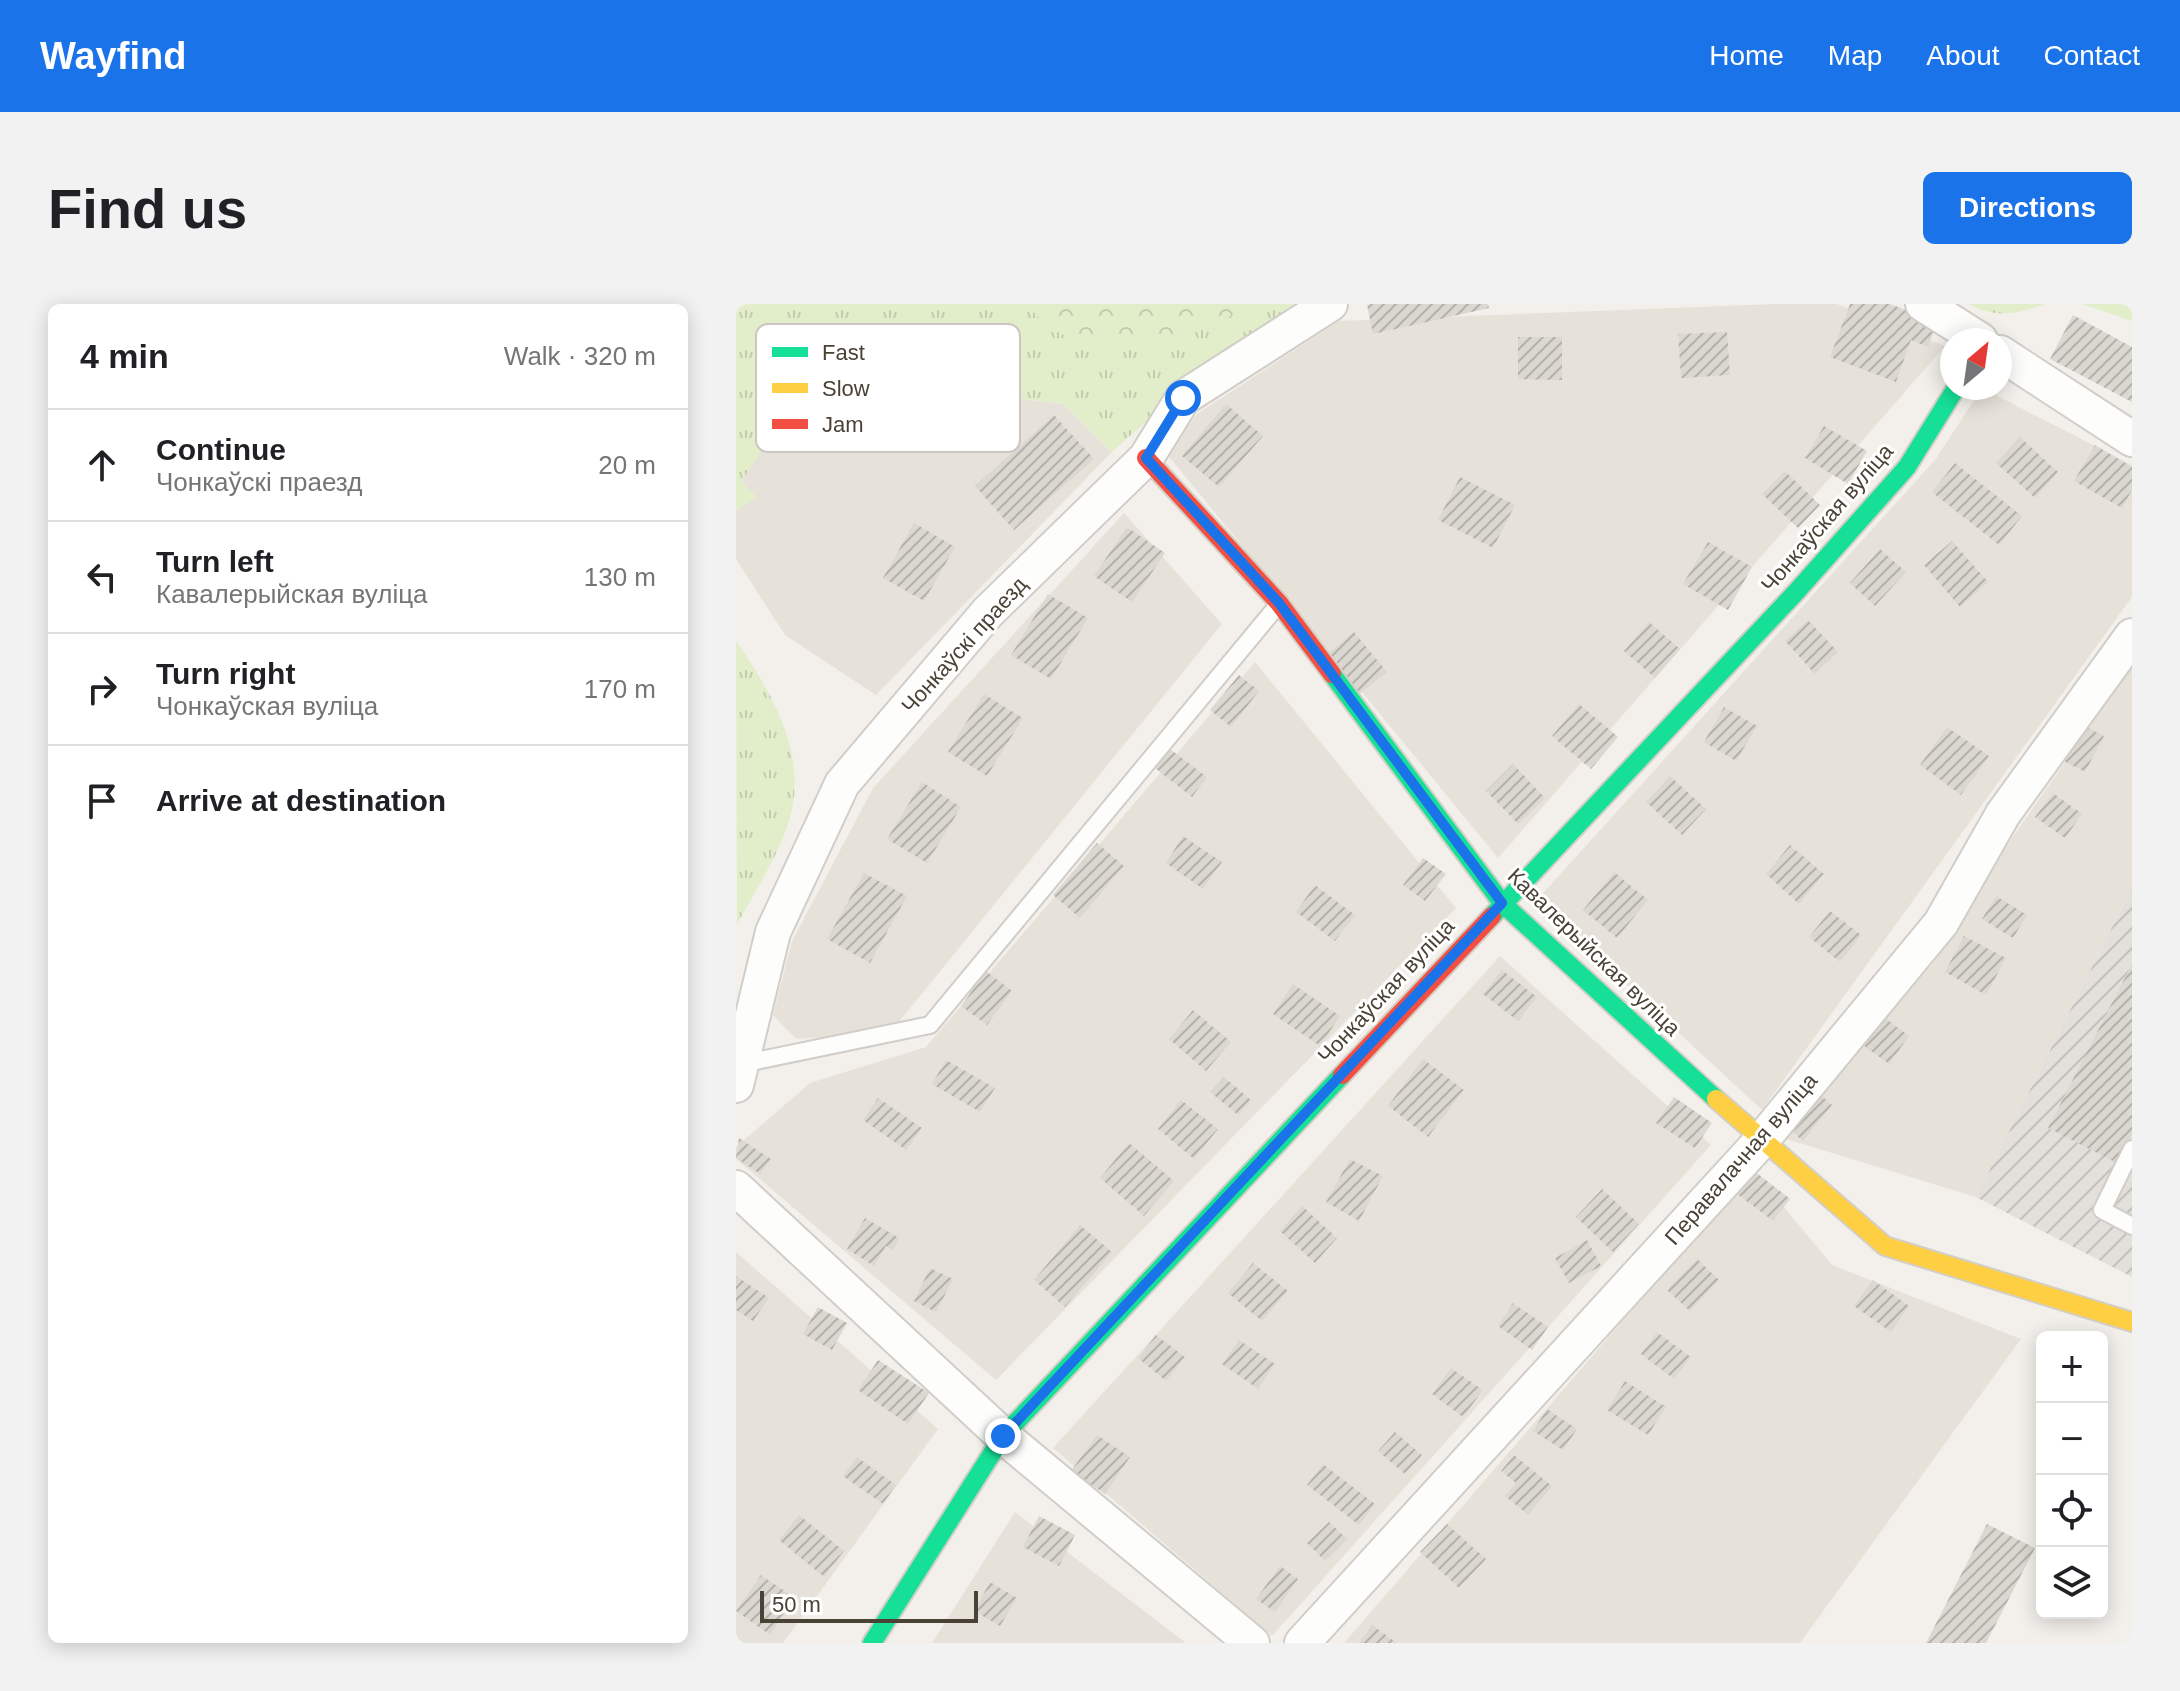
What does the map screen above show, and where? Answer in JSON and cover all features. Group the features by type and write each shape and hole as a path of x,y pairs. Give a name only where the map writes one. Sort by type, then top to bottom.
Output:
{"street":[{"name":"Чонкаўскі праезд","path":"739,1074 773,932 842,784 988,612 1146,458 1183,398 1330,304"},
{"path":"1923,304 1961,328"},
{"path":"2012,361 2132,439"},
{"name":"Чонкаўская вуліца","path":"872,1643 1003,1436 1797,591 1907,467 1949,400"},
{"name":"Кавалерыйская вуліца","path":"1146,458 1279,603 1502,903 1761,1141 1885,1246 2132,1322"},
{"name":"Перавалачная вуліца","path":"1302,1643 1761,1141 1941,923 2003,814 2132,636"},
{"path":"736,1188 1003,1436 1252,1643"}],"lane":[{"path":"739,1074 930,1025 1279,603"},
{"path":"2132,1149 2102,1210 2132,1226"}],"shaded area":[{"path":"1837,304 1940,344 1940,352 1498,858 1166,453 1197,414 1339,321"},
{"path":"1020,398 1064,404 1112,452 876,695 785,635 736,559 736,511 756,497 741,482 760,452 1020,452"},
{"path":"1974,400 2005,400 2132,465 2132,597 1762,1110 1536,901 1935,460"},
{"path":"1124,513 1222,624 890,1033 796,1039 773,1015 792,941 873,788"},
{"path":"1255,662 1456,908 996,1380 736,1159 736,1147 810,1083 926,1047"},
{"path":"2132,666 2132,888 1976,1197 1783,1138 1934,962 2005,848"},
{"path":"2132,888 2132,1277 1976,1197"},
{"path":"1500,956 1711,1145 1272,1636 1053,1448"},
{"path":"1753,1170 1832,1265 2021,1339 1800,1643 1344,1643"},
{"path":"736,1252 938,1429 783,1643 736,1643"},
{"path":"1015,1512 1186,1643 932,1643"}],"green space":[{"path":"736,304 1325,304 1194,379 1112,452 1064,404 1020,398 1020,324 756,324 756,452 760,452 741,482 757,497 736,511"},
{"path":"1027,304 1261,304 1172,336 1139,343 1107,345 1077,340 1050,327"},
{"path":"1969,304 2045,304 1998,313"},
{"path":"2082,304 2132,304 2132,321"},
{"path":"736,641 776,707 792,755 795,779 786,830 737,925"}],"building":[{"path":"1488,304 1489,308 1373,334 1367,305"},
{"path":"1850,304 1890,304 1937,322 1928,347 1911,340 1896,382 1830,357"},
{"path":"2073,315 2132,347 2132,402 2050,359"},
{"path":"1727,332 1730,375 1681,378 1678,334"},
{"path":"1518,337 1562,337 1562,380 1518,379"},
{"path":"1226,404 1263,436 1219,487 1182,456"},
{"path":"1054,415 1094,459 1014,530 975,486 1013,452 1020,452 1020,446"},
{"path":"1824,426 1867,451 1848,484 1805,458"},
{"path":"2020,437 2058,472 2035,498 1996,463"},
{"path":"2095,445 2132,467 2132,490 2122,508 2074,481"},
{"path":"1955,463 2022,516 1999,545 1932,492"},
{"path":"1785,471 1820,505 1798,528 1762,494"},
{"path":"1460,477 1515,505 1493,548 1438,520"},
{"path":"914,523 955,547 924,601 883,578"},
{"path":"1127,527 1165,553 1132,602 1094,576"},
{"path":"1952,541 1988,582 1960,607 1924,565"},
{"path":"1708,542 1752,567 1728,610 1683,584"},
{"path":"1880,549 1906,572 1875,606 1850,583"},
{"path":"1048,594 1088,618 1051,679 1011,655"},
{"path":"1808,620 1838,652 1815,674 1785,641"},
{"path":"1649,622 1680,649 1655,678 1624,651"},
{"path":"1354,632 1387,672 1358,695 1325,656"},
{"path":"1239,675 1259,691 1231,727 1210,710"},
{"path":"984,694 1023,718 987,776 948,752"},
{"path":"1579,704 1618,737 1591,769 1552,736"},
{"path":"1724,707 1757,726 1736,761 1704,742"},
{"path":"2079,723 2104,736 2085,772 2060,759"},
{"path":"1947,727 1989,756 1961,795 1920,765"},
{"path":"1170,749 1207,777 1192,797 1155,768"},
{"path":"1513,764 1545,798 1518,824 1486,791"},
{"path":"1670,776 1706,809 1682,835 1646,802"},
{"path":"922,782 961,807 927,863 887,839"},
{"path":"2053,793 2082,814 2065,838 2035,817"},
{"path":"1183,836 1222,862 1203,889 1166,863"},
{"path":"1097,843 1124,866 1080,918 1053,895"},
{"path":"1790,845 1824,874 1799,904 1766,874"},
{"path":"1423,858 1446,874 1425,901 1403,885"},
{"path":"1614,872 1648,900 1617,938 1583,910"},
{"path":"864,873 907,896 870,963 827,939"},
{"path":"1315,885 1355,915 1335,941 1296,912"},
{"path":"1996,896 2027,915 2013,938 1982,919"},
{"path":"1830,911 1861,935 1840,962 1809,937"},
{"path":"1964,936 2006,958 1986,995 1945,972"},
{"path":"2132,964 2132,1134 2117,1163 2048,1128"},
{"path":"1502,970 1537,997 1518,1021 1483,994"},
{"path":"986,971 1012,991 987,1025 961,1006"},
{"path":"1293,984 1340,1016 1320,1046 1273,1014"},
{"path":"1193,1010 1231,1042 1206,1071 1169,1039"},
{"path":"1877,1012 1909,1036 1889,1064 1856,1040"},
{"path":"1423,1059 1464,1090 1428,1137 1388,1106"},
{"path":"946,1060 995,1088 980,1112 932,1084"},
{"path":"1224,1077 1251,1100 1238,1115 1210,1092"},
{"path":"1815,1090 1832,1105 1803,1141 1786,1126"},
{"path":"1674,1097 1712,1123 1695,1148 1656,1123"},
{"path":"878,1098 922,1128 906,1150 863,1120"},
{"path":"1181,1100 1218,1129 1194,1159 1158,1129"},
{"path":"739,1138 771,1159 760,1174 736,1158"},
{"path":"1129,1143 1174,1181 1144,1216 1100,1178"},
{"path":"1350,1159 1383,1176 1359,1221 1326,1202"},
{"path":"1753,1170 1790,1199 1773,1221 1736,1193"},
{"path":"1602,1189 1639,1224 1613,1252 1576,1217"},
{"path":"1302,1206 1337,1238 1315,1263 1280,1231"},
{"path":"865,1218 899,1238 893,1250 886,1246 874,1266 847,1249"},
{"path":"1080,1225 1112,1252 1065,1307 1034,1280"},
{"path":"1587,1240 1601,1266 1569,1283 1555,1258"},
{"path":"1697,1259 1719,1280 1690,1311 1667,1290"},
{"path":"1253,1263 1288,1291 1262,1321 1228,1293"},
{"path":"930,1268 953,1279 936,1312 914,1301"},
{"path":"736,1276 769,1298 753,1321 736,1310"},
{"path":"1873,1280 1909,1306 1891,1332 1854,1306"},
{"path":"1513,1303 1548,1327 1532,1350 1498,1326"},
{"path":"818,1307 847,1323 832,1350 803,1334"},
{"path":"1657,1332 1691,1357 1674,1379 1641,1354"},
{"path":"1156,1335 1185,1357 1166,1381 1138,1358"},
{"path":"1239,1340 1275,1364 1258,1389 1222,1364"},
{"path":"878,1360 929,1393 908,1424 858,1390"},
{"path":"1451,1368 1483,1390 1463,1417 1432,1394"},
{"path":"1625,1381 1666,1407 1648,1435 1607,1410"},
{"path":"1547,1409 1577,1429 1563,1450 1533,1431"},
{"path":"1395,1432 1422,1455 1405,1474 1378,1451"},
{"path":"1097,1435 1130,1457 1105,1494 1071,1471"},
{"path":"1514,1455 1552,1486 1528,1515 1505,1496 1516,1483 1501,1471"},
{"path":"857,1457 896,1485 883,1504 843,1476"},
{"path":"1323,1464 1375,1504 1359,1525 1307,1485"},
{"path":"799,1515 844,1551 824,1577 779,1540"},
{"path":"1039,1516 1075,1535 1059,1566 1023,1547"},
{"path":"1329,1522 1347,1539 1325,1561 1307,1543"},
{"path":"1447,1524 1486,1559 1459,1588 1420,1552"},
{"path":"1987,1524 2035,1548 1986,1643 1926,1643"},
{"path":"1280,1566 1298,1579 1275,1612 1256,1599"},
{"path":"761,1575 795,1598 770,1635 736,1611"},
{"path":"990,1582 1017,1598 1000,1626 974,1611"},
{"path":"1372,1625 1397,1643 1359,1643"}],"traffic: fast":[{"path":"1492,916 1797,591 1907,467 1949,400"},
{"path":"1332,674 1502,903 1716,1099"},
{"path":"872,1643 1003,1436 1342,1075"}],"traffic: slow":[{"path":"1716,1099 1885,1246 2132,1322"}],"traffic: jam":[{"path":"1146,458 1279,603 1332,674"},
{"path":"1342,1075 1492,916"}],"route":[{"path":"1003,1436 1502,903 1279,603 1146,458 1183,398"}]}
